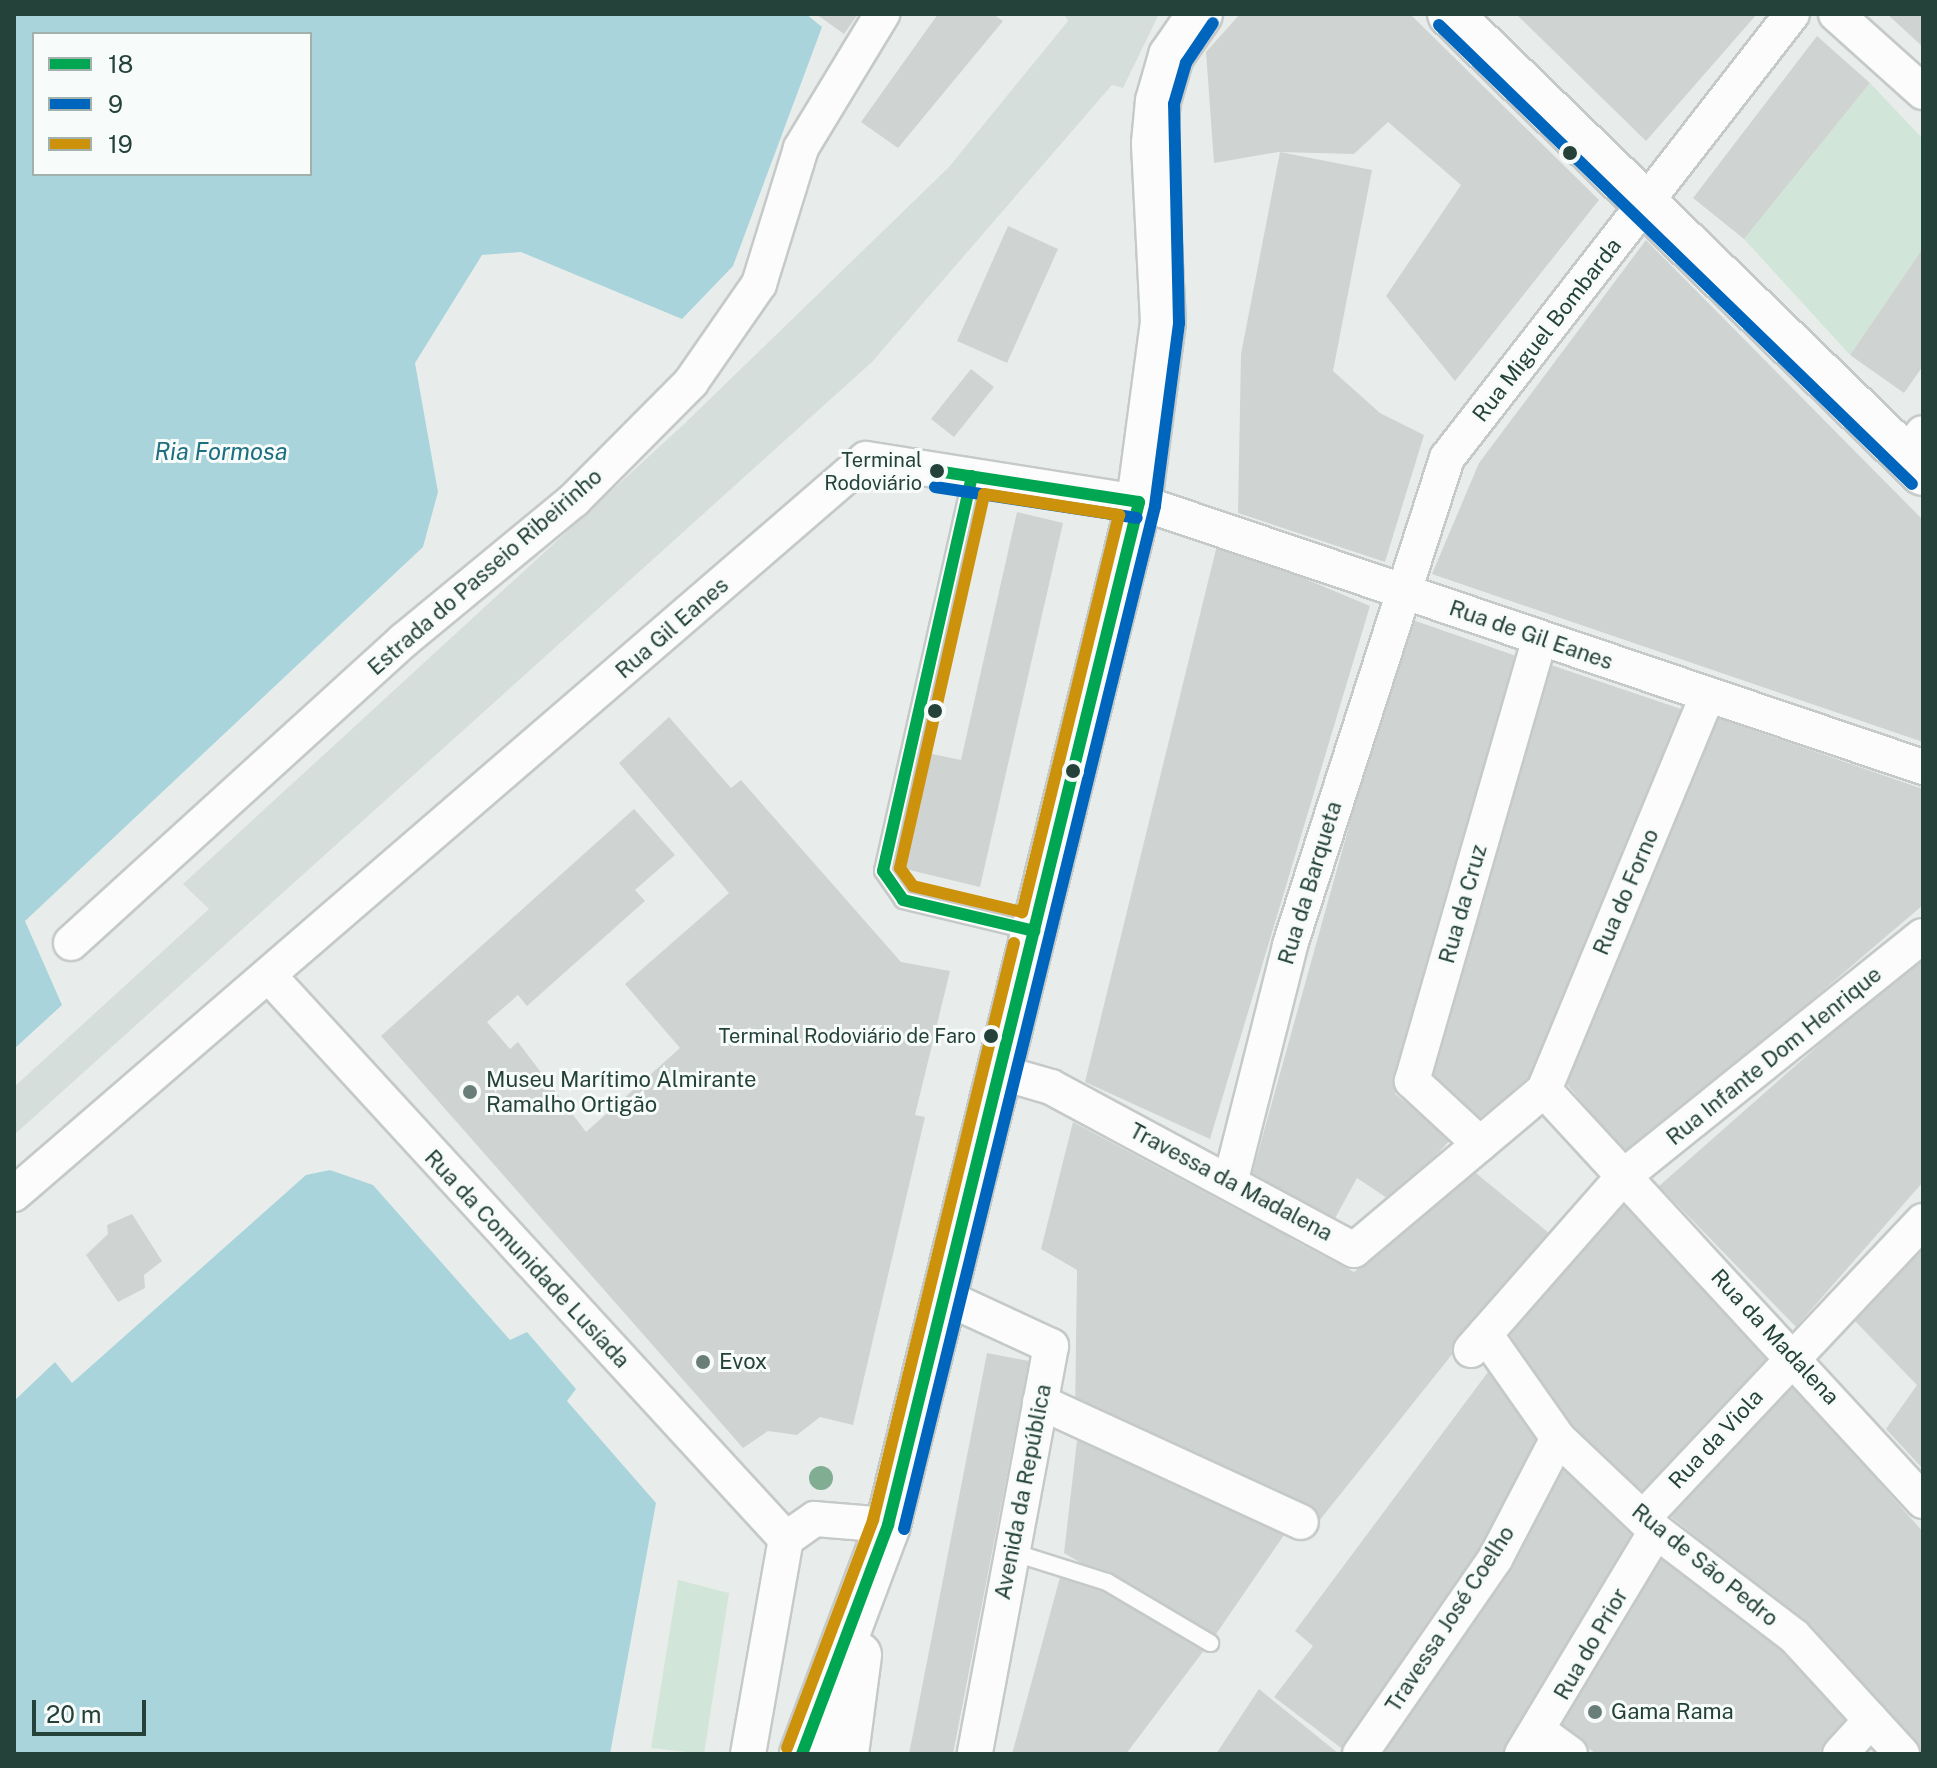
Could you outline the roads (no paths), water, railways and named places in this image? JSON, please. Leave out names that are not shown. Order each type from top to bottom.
[{"type":"street","name":"Estrada do Passeio Ribeirinho","points":[[71,943],[404,640],[574,500],[691,382],[759,284],[801,148],[882,14]]},
{"type":"street","points":[[802,1754],[867,1593],[888,1525],[1139,502],[1163,322],[1154,143],[1158,101],[1171,56],[1200,14]]},
{"type":"street","points":[[1450,14],[1646,204],[1917,454]]},
{"type":"street","name":"Rua Miguel Bombarda","points":[[1400,590],[1447,458],[1792,14]]},
{"type":"street","points":[[1836,14],[1923,92]]},
{"type":"street","name":"Rua Gil Eanes","points":[[14,1194],[270,977],[866,459],[1139,502]]},
{"type":"street","name":"Rua de Gil Eanes","points":[[1139,502],[1923,767]]},
{"type":"street","name":"Rua da Barqueta","points":[[1231,1179],[1290,945],[1400,590]]},
{"type":"street","name":"Rua da Cruz","points":[[1480,1144],[1412,1081],[1540,638]]},
{"type":"street","name":"Rua do Forno","points":[[1544,1090],[1708,695]]},
{"type":"street","name":"Rua Infante Dom Henrique","points":[[1478,1342],[1555,1250],[1624,1176],[1923,936]]},
{"type":"street","name":"Rua da Comunidade Lusíada","points":[[270,977],[786,1539]]},
{"type":"street","name":"Travessa da Madalena","points":[[999,1072],[1051,1087],[1231,1179],[1354,1250],[1480,1144]]},
{"type":"street","points":[[1480,1144],[1544,1090]]},
{"type":"street","name":"Rua da Madalena","points":[[1544,1090],[1793,1356],[1923,1501]]},
{"type":"street","name":"Rua da Viola","points":[[1650,1524],[1793,1356],[1923,1221]]},
{"type":"street","name":"Avenida da República","points":[[945,1297],[1051,1346],[975,1754]]},
{"type":"street","name":"Rua de São Pedro","points":[[1478,1342],[1558,1438],[1650,1524],[1794,1636],[1902,1754]]},
{"type":"street","points":[[1040,1402],[1301,1522]]},
{"type":"street","name":"Travessa José Coelho","points":[[1360,1754],[1495,1559],[1558,1438]]},
{"type":"street","points":[[748,1754],[786,1539],[815,1519],[888,1525]]},
{"type":"street","name":"Rua do Prior","points":[[1531,1743],[1650,1524]]},
{"type":"street","points":[[846,1754],[867,1593]]},
{"type":"street","points":[[1840,1754],[1871,1720]]},
{"type":"street","points":[[1531,1743],[1570,1754]]},
{"type":"lane","points":[[972,476],[883,871],[903,900],[1034,931]]},
{"type":"lane","points":[[1012,1552],[1107,1582],[1210,1643]]},
{"type":"water","name":"Ria Formosa","points":[[14,14],[806,14],[822,27],[733,266],[682,319],[521,252],[482,255],[415,363],[438,492],[423,547],[25,921],[62,1005],[14,1049]]},
{"type":"water","points":[[330,1170],[373,1185],[510,1340],[527,1332],[576,1389],[567,1401],[656,1503],[610,1754],[14,1754],[14,1401],[55,1362],[72,1383],[306,1175]]},
{"type":"place","name":"Terminal Rodoviário","points":[[937,471]]},
{"type":"place","name":"Terminal Rodoviário de Faro","points":[[991,1036]]},
{"type":"place","name":"Museu Marítimo Almirante Ramalho Ortigão","points":[[470,1092]]},
{"type":"place","name":"Evox","points":[[703,1362]]},
{"type":"place","name":"Gama Rama","points":[[1595,1712]]}]
